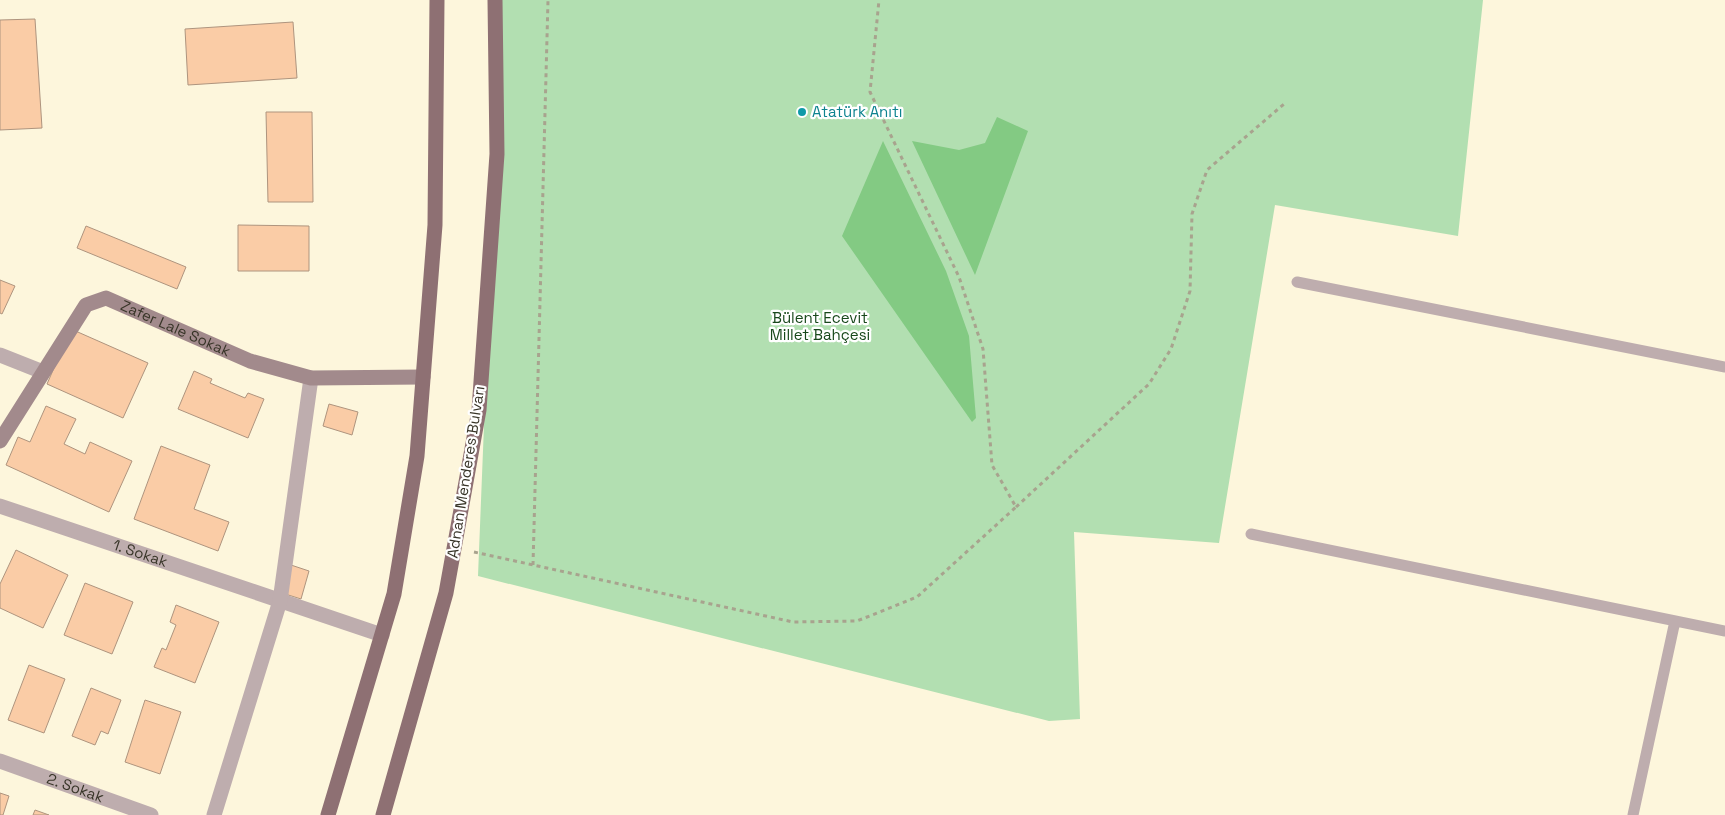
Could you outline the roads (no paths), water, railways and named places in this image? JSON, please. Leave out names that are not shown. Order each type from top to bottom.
[{"type":"main road","points":[[328,815],[394,594],[417,456],[435,225],[436,0]]},
{"type":"main road","name":"Adnan Menderes Bulvarı","points":[[383,815],[446,593],[480,400],[497,154],[495,0]]},
{"type":"street","name":"Zafer Lale Sokak","points":[[0,441],[86,305],[106,298],[250,361],[311,378],[423,376]]},
{"type":"street","points":[[0,355],[43,372]]},
{"type":"street","points":[[214,815],[280,600],[311,378]]},
{"type":"street","name":"1. Sokak","points":[[0,506],[382,634]]},
{"type":"street","name":"2. Sokak","points":[[0,761],[151,815]]},
{"type":"lane","points":[[1298,282],[1725,368]]},
{"type":"lane","points":[[1251,534],[1725,631]]},
{"type":"lane","points":[[1633,815],[1674,621]]},
{"type":"place","name":"Atatürk Anıtı","points":[[802,112]]},
{"type":"park label","name":"Bülent Ecevit Millet Bahçesi","points":[[820,326]]}]
